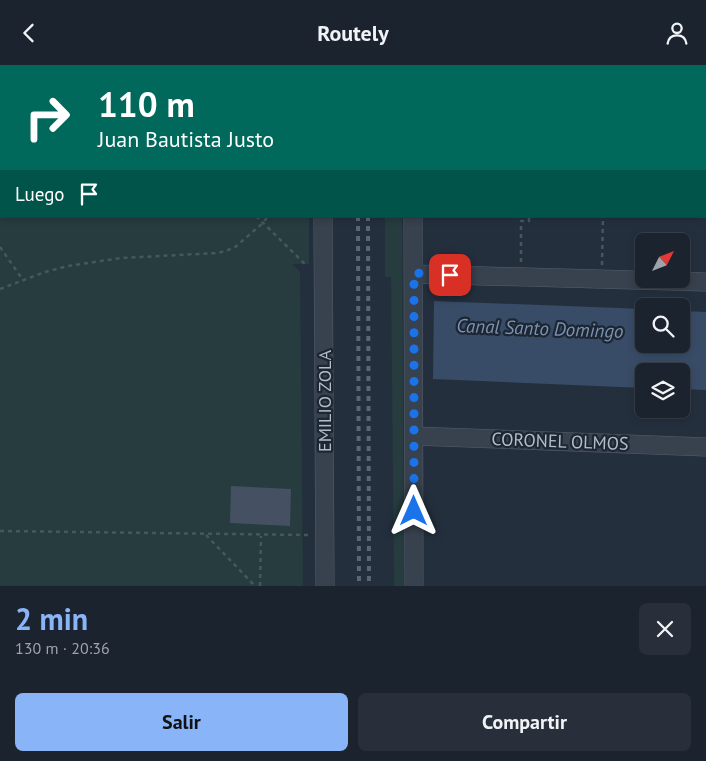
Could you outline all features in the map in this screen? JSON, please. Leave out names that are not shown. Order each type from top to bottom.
[{"type":"street","name":"EMILIO ZOLA","points":[[324,217],[325,586]]},
{"type":"street","points":[[413,217],[414,586]]},
{"type":"street","points":[[414,273],[706,282]]},
{"type":"street","name":"CORONEL OLMOS","points":[[414,436],[706,447]]},
{"type":"path","points":[[257,217],[307,266],[324,274]]},
{"type":"path","points":[[0,289],[45,271],[60,268],[121,258],[218,253],[234,248],[267,217]]},
{"type":"path","points":[[521,277],[521,221],[529,221],[529,217]]},
{"type":"path","points":[[601,279],[603,217]]},
{"type":"path","points":[[0,247],[23,280]]},
{"type":"path","points":[[0,531],[325,535]]},
{"type":"path","points":[[205,535],[254,586]]},
{"type":"path","points":[[260,535],[260,586]]},
{"type":"green space","points":[[0,217],[309,217],[309,264],[292,264],[300,272],[303,586],[0,586]]},
{"type":"green space","points":[[385,217],[402,217],[404,586],[394,586],[391,277],[385,277]]},
{"type":"water","name":"Canal Santo Domingo","points":[[434,301],[635,309],[635,353],[690,353],[690,311],[706,312],[706,390],[690,389],[690,363],[635,363],[635,388],[433,379]]},
{"type":"building","points":[[231,486],[291,489],[290,526],[230,523]]},
{"type":"railway","points":[[358,217],[359,586]]},
{"type":"railway","points":[[368,217],[369,586]]},
{"type":"route","points":[[414,511],[414,273],[450,275]]}]
